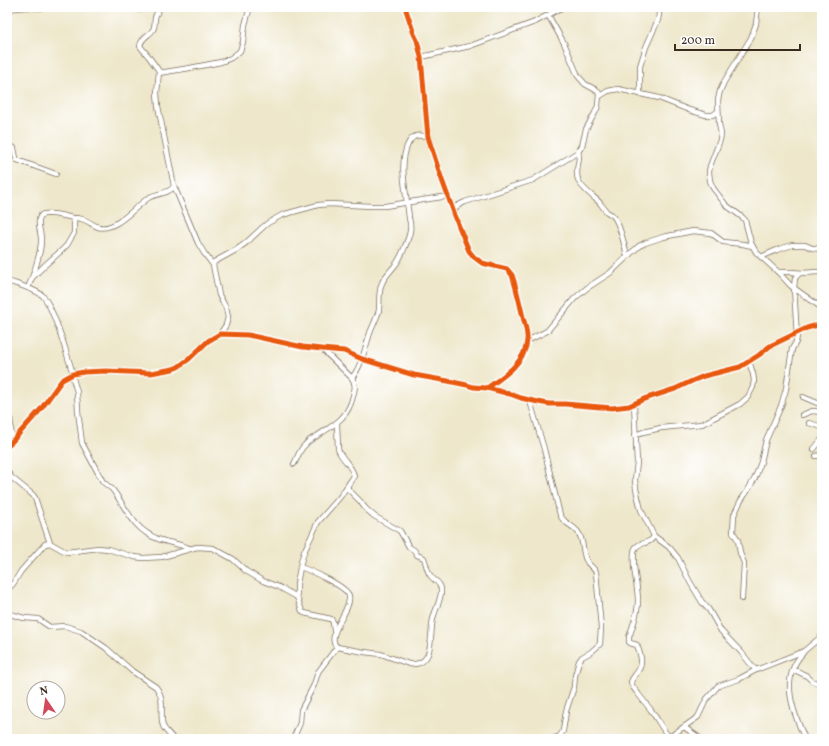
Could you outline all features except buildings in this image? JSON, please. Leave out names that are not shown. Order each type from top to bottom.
[{"type":"street","points":[[7,9],[46,7]]},
{"type":"street","points":[[132,7],[136,10],[143,10],[149,7]]},
{"type":"street","points":[[7,448],[41,409],[62,380],[72,374],[106,371],[151,373],[173,369],[188,360],[208,341],[220,334],[226,325],[228,317],[226,308],[219,295],[213,265],[198,243],[174,186],[158,106],[157,93],[159,73],[153,62],[140,46],[142,40],[154,28],[155,17],[158,11],[156,7]]},
{"type":"street","points":[[159,73],[221,62],[232,58],[240,51],[250,7]]},
{"type":"street","points":[[404,7],[417,40],[421,57],[428,137],[448,196],[468,247],[474,257],[482,263],[506,270],[512,274],[526,328],[527,341],[524,353],[508,372],[487,388]]},
{"type":"street","points":[[421,57],[470,46],[535,22],[563,7]]},
{"type":"street","points":[[640,94],[640,66],[648,41],[658,20],[657,7]]},
{"type":"street","points":[[758,7],[756,24],[751,38],[720,91],[718,111],[721,134],[710,166],[710,181],[713,188],[726,205],[742,216],[745,220],[752,246],[756,252],[794,288],[822,308]]},
{"type":"street","points":[[454,211],[457,206],[465,202],[533,180],[578,152],[582,146],[586,129],[598,106],[600,96],[598,91],[585,84],[578,76],[564,43],[548,15]]},
{"type":"street","points":[[600,96],[606,91],[618,89],[659,98],[688,110],[703,114],[713,115],[718,111]]},
{"type":"street","points":[[352,378],[362,360],[377,316],[380,303],[381,284],[401,256],[410,231],[403,165],[405,151],[413,137],[420,135],[428,137]]},
{"type":"street","points":[[7,143],[14,148],[17,160],[56,174]]},
{"type":"street","points":[[578,152],[579,160],[576,171],[579,181],[587,193],[597,200],[614,217],[621,234],[627,256]]},
{"type":"street","points":[[28,288],[42,239],[39,225],[40,217],[46,214],[80,219],[105,228],[125,217],[149,198],[170,191],[174,186]]},
{"type":"street","points":[[213,265],[214,262],[236,250],[268,223],[282,215],[322,205],[385,206],[448,196]]},
{"type":"street","points":[[31,280],[61,251],[74,234],[74,218]]},
{"type":"street","points":[[527,341],[547,331],[575,298],[610,273],[639,246],[650,241],[690,231],[701,231],[711,233],[726,243],[752,246]]},
{"type":"street","points":[[761,257],[792,245],[804,245],[822,249]]},
{"type":"street","points":[[778,272],[800,273],[822,271]]},
{"type":"street","points":[[742,599],[744,563],[740,553],[738,540],[733,532],[734,515],[755,478],[762,460],[766,440],[781,406],[786,389],[792,349],[796,342],[797,333],[794,288],[795,278],[800,273]]},
{"type":"street","points":[[7,281],[28,288],[41,295],[46,299],[50,307],[59,328],[72,374],[76,392],[81,440],[103,482],[115,493],[133,521],[147,534],[158,539],[191,548]]},
{"type":"street","points":[[220,334],[248,335],[304,347],[346,351],[362,360],[414,375],[473,387],[487,388],[530,401],[549,404],[612,408],[634,404],[644,398],[675,389],[698,378],[740,367],[770,346],[811,326],[822,325]]},
{"type":"street","points":[[294,464],[300,450],[304,445],[337,423],[351,405],[355,383],[352,378],[322,349]]},
{"type":"street","points":[[635,435],[661,428],[702,424],[740,404],[748,397],[753,387],[754,374],[749,361]]},
{"type":"street","points":[[803,397],[822,405]]},
{"type":"street","points":[[530,401],[544,449],[560,515],[563,520],[578,532],[581,537],[585,558],[588,564],[596,572],[602,628],[599,646],[579,660],[574,687],[566,711],[561,735],[552,739]]},
{"type":"street","points":[[634,404],[637,462],[635,480],[641,510],[654,536],[669,547],[678,558],[690,582],[719,628],[756,670]]},
{"type":"street","points":[[7,411],[10,416],[12,441]]},
{"type":"street","points":[[802,415],[812,411],[822,412]]},
{"type":"street","points":[[816,426],[822,422]]},
{"type":"street","points":[[337,423],[338,449],[354,474],[353,478],[336,503],[318,522],[304,552],[297,584],[297,597],[304,613],[330,619],[333,622],[333,641],[337,647],[381,654],[409,664],[418,663],[428,656],[431,643],[432,620],[441,592],[441,587],[430,575],[424,558],[417,555],[414,550],[409,547],[400,531],[374,516],[347,487]]},
{"type":"street","points":[[809,423],[822,428]]},
{"type":"street","points":[[814,449],[822,439]]},
{"type":"street","points":[[816,456],[822,455]]},
{"type":"street","points":[[7,471],[11,477],[33,495],[50,543],[64,551],[67,552],[103,548],[134,557],[143,558],[162,557],[197,547],[213,548],[233,558],[246,571],[263,581],[282,588],[297,597]]},
{"type":"street","points":[[654,536],[650,542],[638,545],[634,552],[634,577],[638,603],[636,616],[628,640],[630,643],[637,645],[641,663],[632,679],[631,685],[651,710],[668,738],[698,717],[706,700],[718,686],[804,651]]},
{"type":"street","points":[[7,590],[13,584],[21,571],[45,544],[50,543]]},
{"type":"street","points":[[300,567],[322,576],[349,594],[350,597],[345,612],[334,632]]},
{"type":"street","points":[[7,613],[24,618],[38,619],[50,627],[69,627],[81,631],[106,648],[132,671],[152,684],[159,691],[162,700],[162,718],[164,727],[173,739]]},
{"type":"street","points":[[805,739],[792,706],[790,695],[792,671],[795,662],[804,651],[822,636]]},
{"type":"street","points":[[293,739],[300,723],[301,710],[314,685],[318,672],[337,647]]},
{"type":"street","points":[[792,671],[797,671],[809,677],[812,681],[822,685]]},
{"type":"street","points":[[684,727],[701,739]]},
{"type":"cycle path","points":[[405,7],[417,40],[421,57],[428,137],[458,224],[469,251],[474,257],[482,263],[507,269],[512,275],[526,330],[526,348],[523,355],[513,368],[487,388]]},
{"type":"cycle path","points":[[7,447],[41,409],[62,380],[73,374],[106,371],[151,373],[173,369],[189,359],[208,341],[220,334],[248,335],[303,347],[344,351],[362,359],[414,375],[473,387],[487,388],[538,402],[612,408],[629,406],[644,399],[675,389],[704,376],[740,367],[770,346],[807,328],[822,325]]}]
